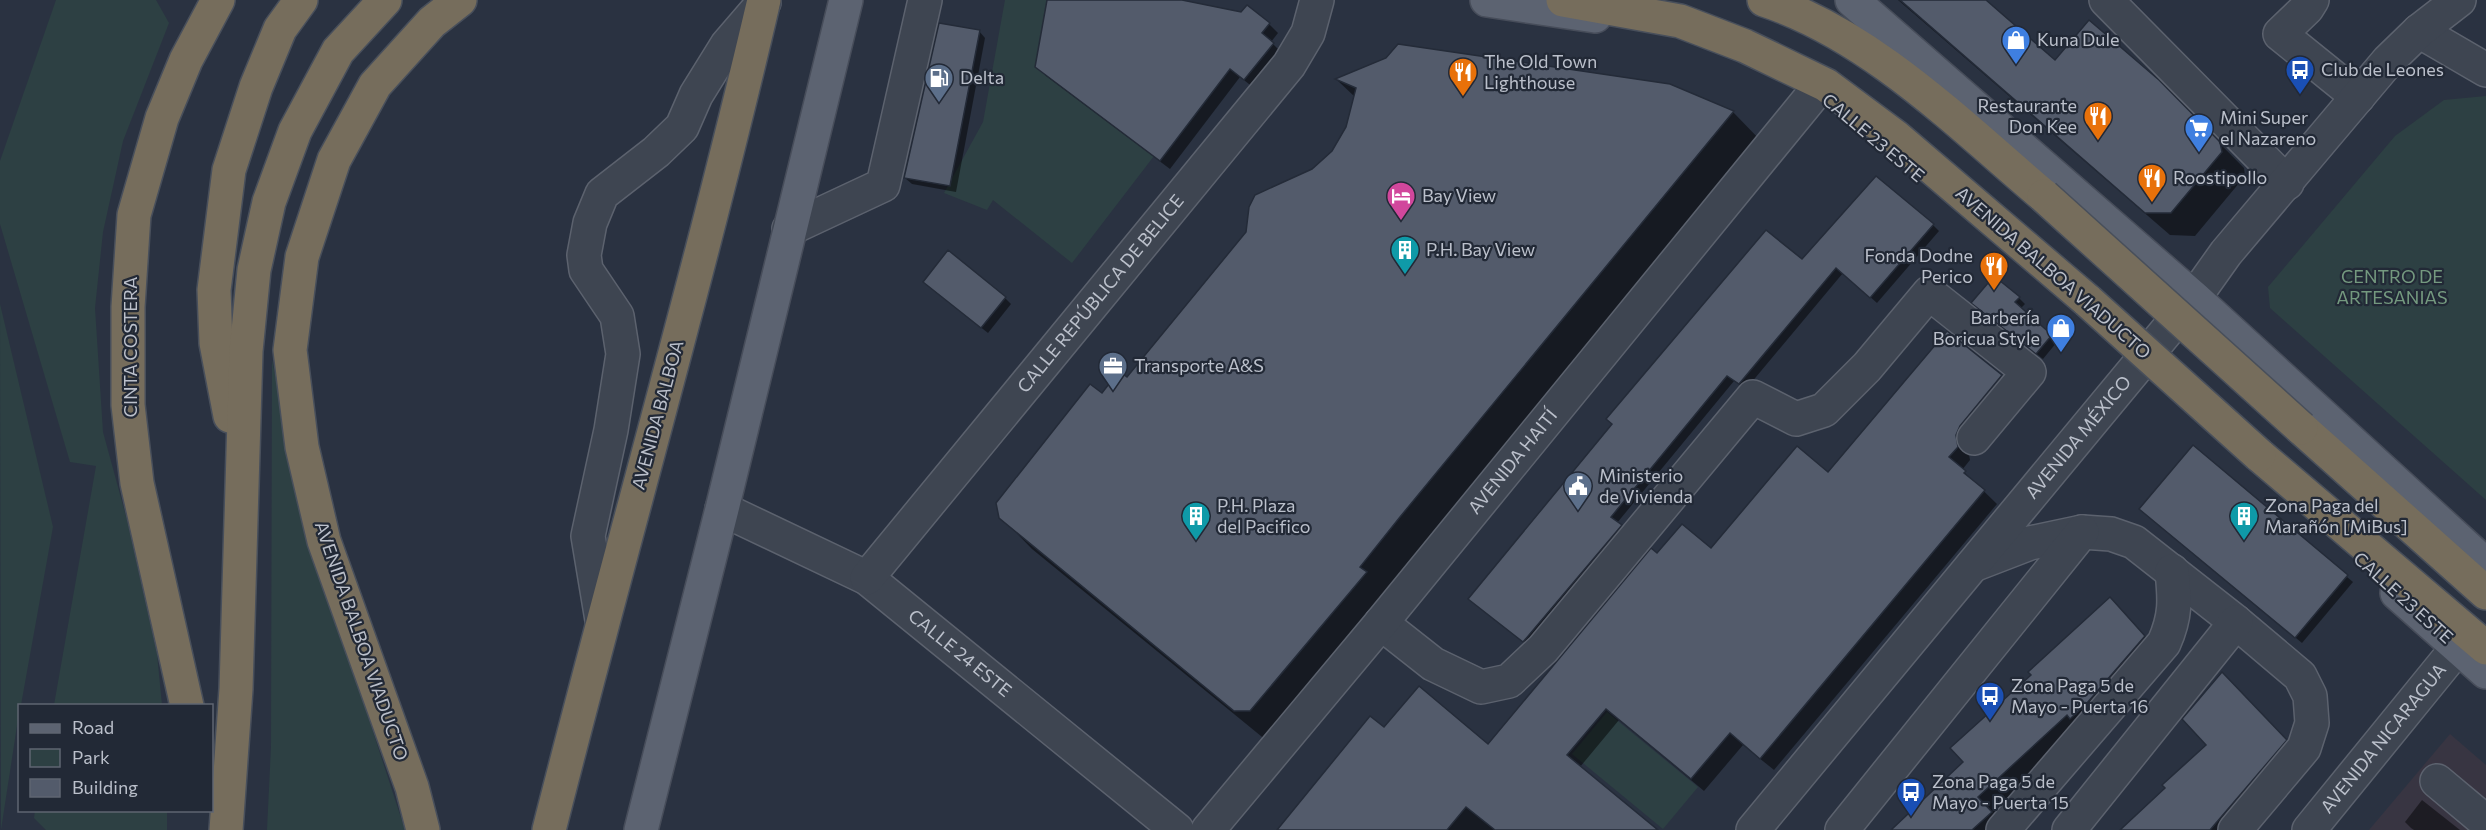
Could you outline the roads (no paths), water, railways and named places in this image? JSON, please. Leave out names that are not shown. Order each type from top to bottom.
[{"type":"highway","name":"CINTA COSTERA","points":[[187,704],[137,483],[128,405],[128,307],[134,215],[162,118],[186,60],[218,0]]},
{"type":"highway","points":[[241,471],[216,343],[214,290],[229,170],[256,87],[280,29],[301,0]]},
{"type":"highway","points":[[226,830],[236,689],[241,471],[247,340],[255,270],[269,202],[295,131],[338,51],[385,0]]},
{"type":"highway","name":"AVENIDA BALBOA VIADUCTO","points":[[423,830],[401,756],[324,541],[302,447],[290,350],[302,257],[334,160],[375,85],[432,22],[460,0]]},
{"type":"highway","name":"AVENIDA BALBOA VIADUCTO","points":[[1563,0],[1680,21],[1745,46],[1826,86],[1896,137],[2071,286],[2472,648]]},
{"type":"highway","points":[[1764,0],[1786,7],[1849,40],[1917,88],[2044,196],[2486,593]]},
{"type":"highway","name":"AVENIDA BALBOA","points":[[549,830],[602,620],[734,130],[764,1]]},
{"type":"highway","points":[[209,812],[213,830]]},
{"type":"main road","points":[[640,830],[722,509],[846,0]]},
{"type":"main road","name":"CALLE 23 ESTE","points":[[1487,0],[1663,29],[1735,51],[1816,90],[2472,648],[2486,672]]},
{"type":"main road","points":[[1852,0],[2194,298],[2486,565]]},
{"type":"street","points":[[789,229],[884,185],[924,0]]},
{"type":"street","name":"CALLE REPÚBLICA DE BELICE","points":[[867,578],[1288,65],[1308,33],[1317,0]]},
{"type":"street","points":[[2106,0],[2287,183]]},
{"type":"street","points":[[2312,0],[2307,8],[2280,34],[2358,97]]},
{"type":"street","name":"AVENIDA MÉXICO","points":[[1753,830],[2194,298],[2226,253],[2388,61],[2419,31],[2459,0]]},
{"type":"street","points":[[602,620],[588,537],[611,430],[623,354],[617,316],[586,270],[584,255],[590,223],[602,194],[656,152],[682,127],[696,94],[727,45],[764,1]]},
{"type":"street","points":[[2419,31],[2486,70]]},
{"type":"street","name":"AVENIDA HAITÍ","points":[[1208,830],[1816,90]]},
{"type":"street","points":[[1381,622],[1433,664],[1481,687],[1509,681],[1543,649],[1753,397],[1796,419],[1824,410],[1868,367],[1929,293],[2029,372],[1974,438]]},
{"type":"street","name":"CALLE 24 ESTE","points":[[722,509],[867,578],[1177,830]]},
{"type":"street","points":[[1971,566],[2030,543],[2082,532],[2111,534],[2134,542],[2236,622],[2300,676],[2310,696],[2312,723],[2304,748],[2235,830]]},
{"type":"street","points":[[1842,830],[2082,532]]},
{"type":"street","points":[[2003,830],[2164,643],[2173,623],[2175,603],[2172,571]]},
{"type":"street","points":[[2069,830],[2236,622]]},
{"type":"street","name":"AVENIDA NICARAGUA","points":[[2309,830],[2472,648]]},
{"type":"street","points":[[2437,781],[2486,822]]},
{"type":"place","name":"Kuna Dule","points":[[2016,66]]},
{"type":"place","name":"Club de Leones","points":[[2300,96]]},
{"type":"place","name":"The Old Town Lighthouse","points":[[1463,98]]},
{"type":"place","name":"Delta","points":[[939,104]]},
{"type":"place","name":"Restaurante Don Kee","points":[[2098,142]]},
{"type":"place","name":"Mini Super el Nazareno","points":[[2199,154]]},
{"type":"place","name":"Roostipollo","points":[[2152,204]]},
{"type":"place","name":"Bay View","points":[[1401,222]]},
{"type":"place","name":"P.H. Bay View","points":[[1405,276]]},
{"type":"place","name":"Fonda Dodne Perico","points":[[1994,292]]},
{"type":"place","name":"Barbería Boricua Style","points":[[2061,354]]},
{"type":"place","name":"Transporte A&S","points":[[1113,392]]},
{"type":"place","name":"Ministerio de Vivienda","points":[[1578,512]]},
{"type":"place","name":"P.H. Plaza del Pacifico","points":[[1196,542]]},
{"type":"place","name":"Zona Paga del Marañón [MiBus]","points":[[2244,542]]},
{"type":"place","name":"Zona Paga 5 de Mayo - Puerta 16","points":[[1990,722]]},
{"type":"place","name":"Zona Paga 5 de Mayo - Puerta 15","points":[[1911,818]]},
{"type":"park label","name":"CENTRO DE ARTESANIAS","points":[[2392,287]]}]
